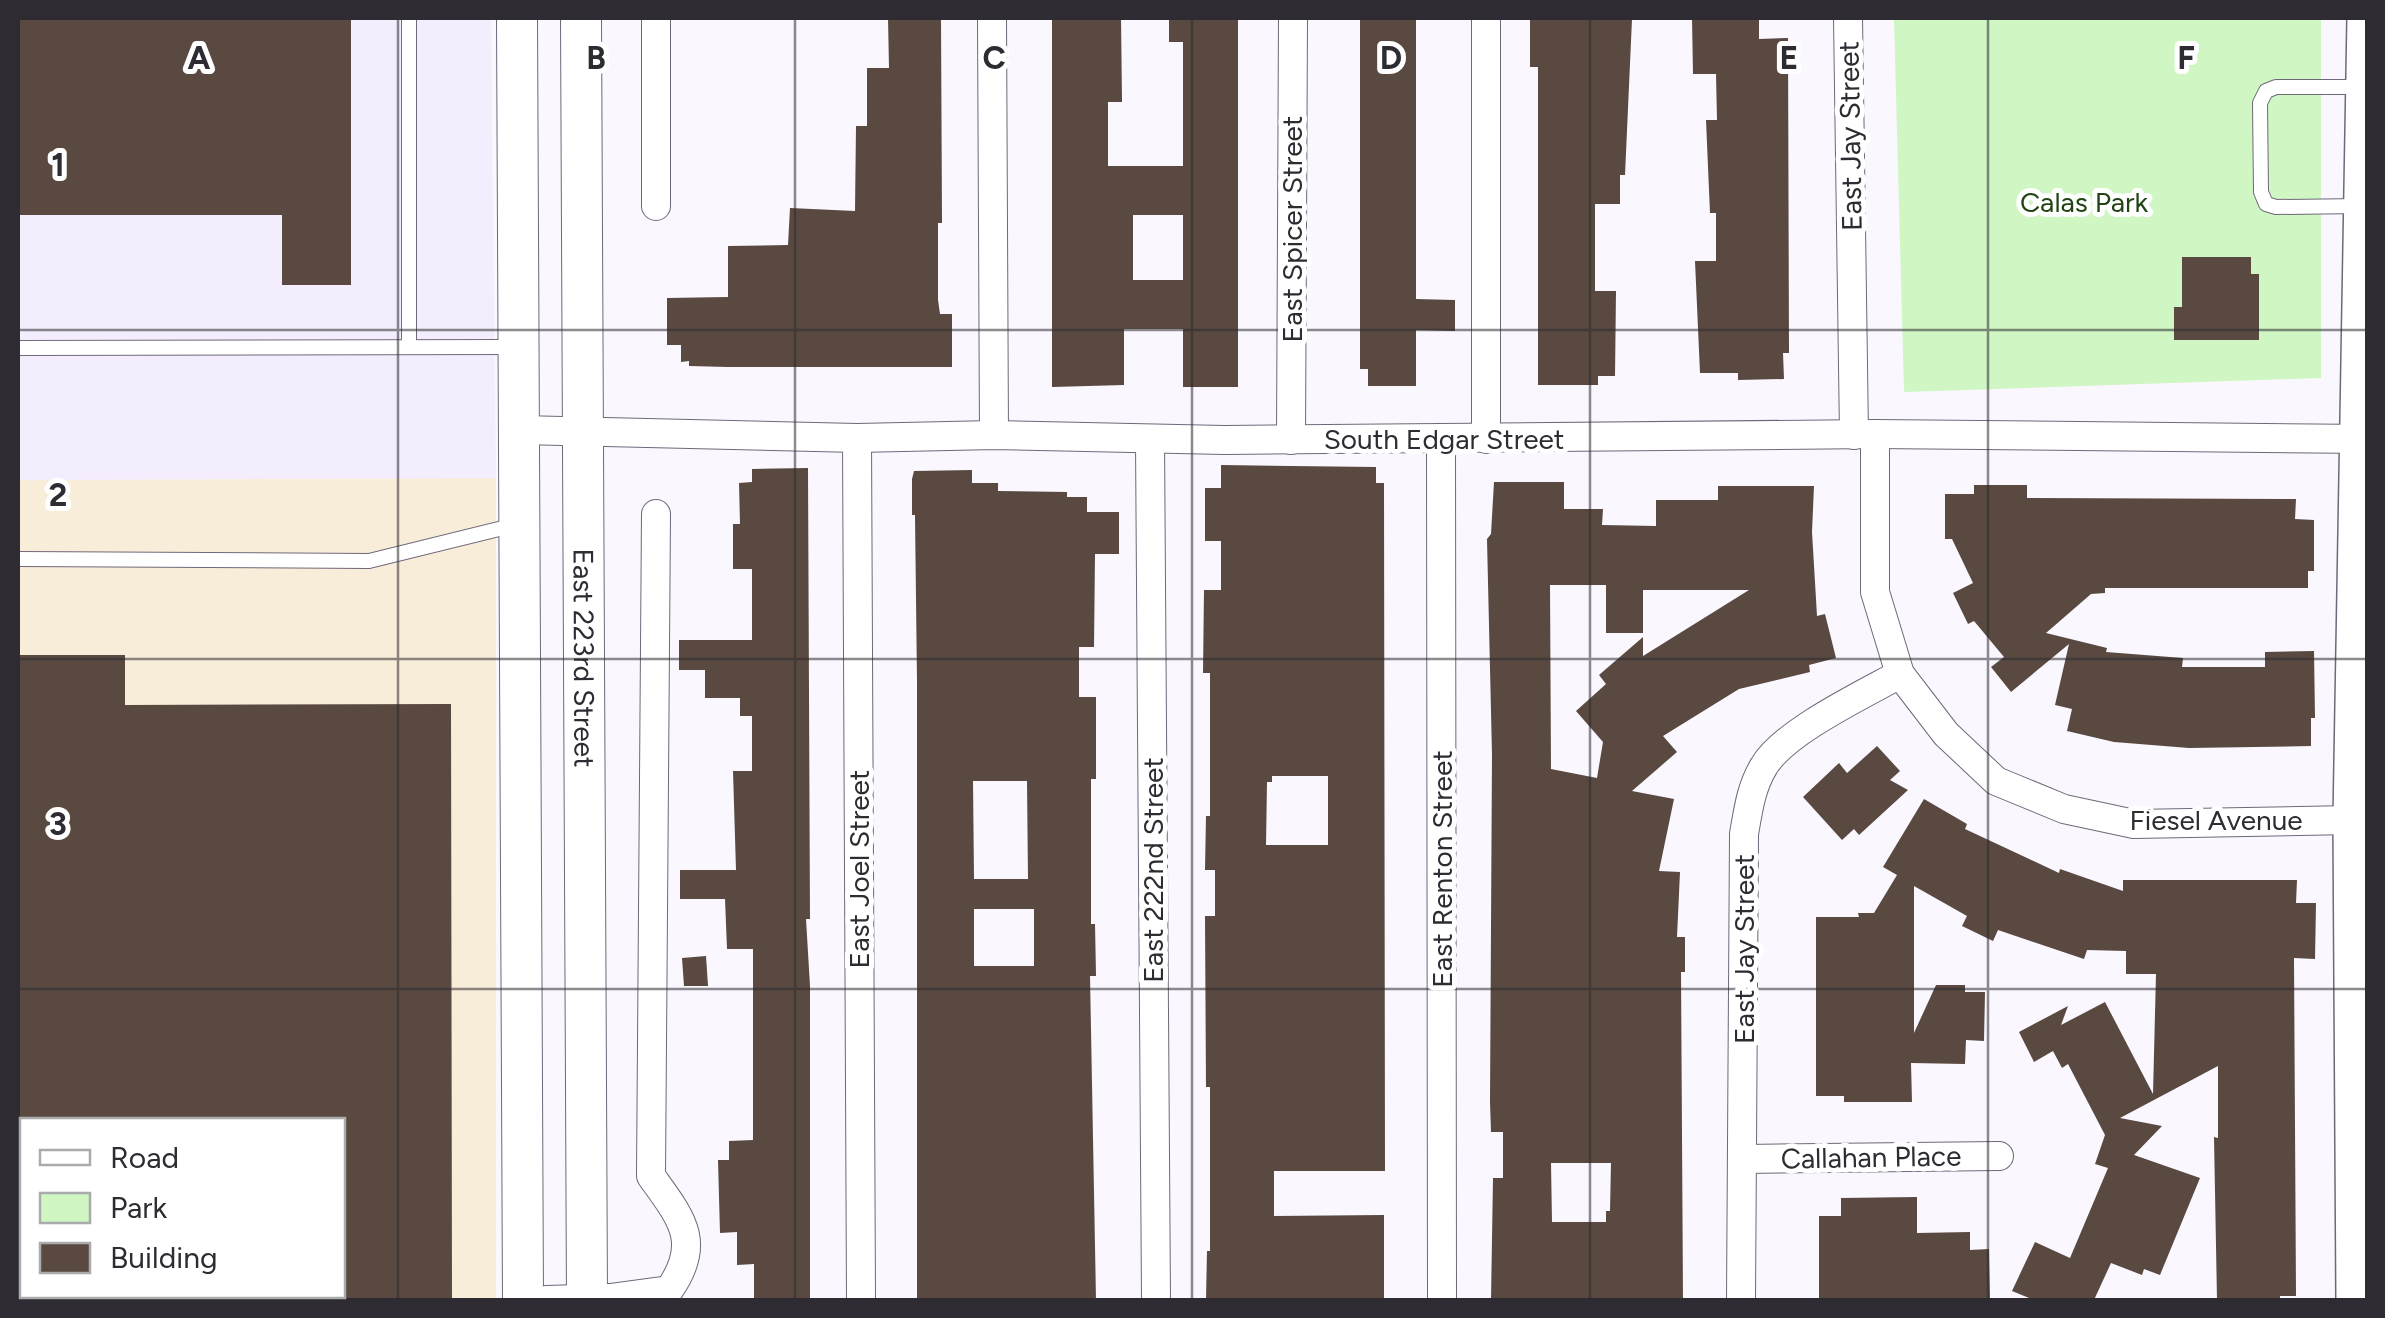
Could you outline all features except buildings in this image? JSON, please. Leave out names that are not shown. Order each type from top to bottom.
[{"type":"main road","points":[[517,18],[522,1300]]},
{"type":"main road","name":"East 223rd Street","points":[[582,18],[588,1300]]},
{"type":"street","points":[[656,18],[656,206]]},
{"type":"street","points":[[992,18],[994,436]]},
{"type":"street","name":"East Spicer Street","points":[[1291,440],[1293,18]]},
{"type":"street","points":[[1486,18],[1486,439]]},
{"type":"street","name":"East Jay Street","points":[[1848,18],[1864,434]]},
{"type":"street","points":[[2354,1300],[2351,820],[2364,439],[2365,18]]},
{"type":"street","name":"South Edgar Street","points":[[520,430],[1150,440],[1864,434],[2364,439]]},
{"type":"street","name":"Fiesel Avenue","points":[[1864,434],[1875,592],[1900,674],[1946,734],[1996,780],[2064,809],[2134,824],[2351,820]]},
{"type":"street","name":"East Joel Street","points":[[857,438],[860,1300]]},
{"type":"street","name":"East Renton Street","points":[[1441,438],[1442,1300]]},
{"type":"street","name":"East 222nd Street","points":[[1150,440],[1156,1300]]},
{"type":"street","points":[[547,1300],[588,1300],[668,1290],[684,1268],[686,1241],[678,1216],[651,1176],[656,514]]},
{"type":"street","name":"East Jay Street","points":[[1741,1300],[1744,834],[1751,795],[1765,763],[1790,742],[1818,720],[1900,674]]},
{"type":"street","name":"Callahan Place","points":[[1744,1159],[1999,1156]]},
{"type":"lane","points":[[408,18],[409,347]]},
{"type":"lane","points":[[2362,206],[2266,204],[2261,192],[2260,103],[2262,95],[2271,88],[2364,86]]},
{"type":"lane","points":[[18,348],[520,347]]},
{"type":"lane","points":[[18,559],[369,560],[520,524]]},
{"type":"shaded area","points":[[18,18],[491,18],[496,478],[18,480]]},
{"type":"shaded area","points":[[496,478],[496,1300],[18,1300],[18,480]]},
{"type":"green space","name":"Calas Park","points":[[1894,18],[2321,18],[2321,378],[1904,392]]}]
